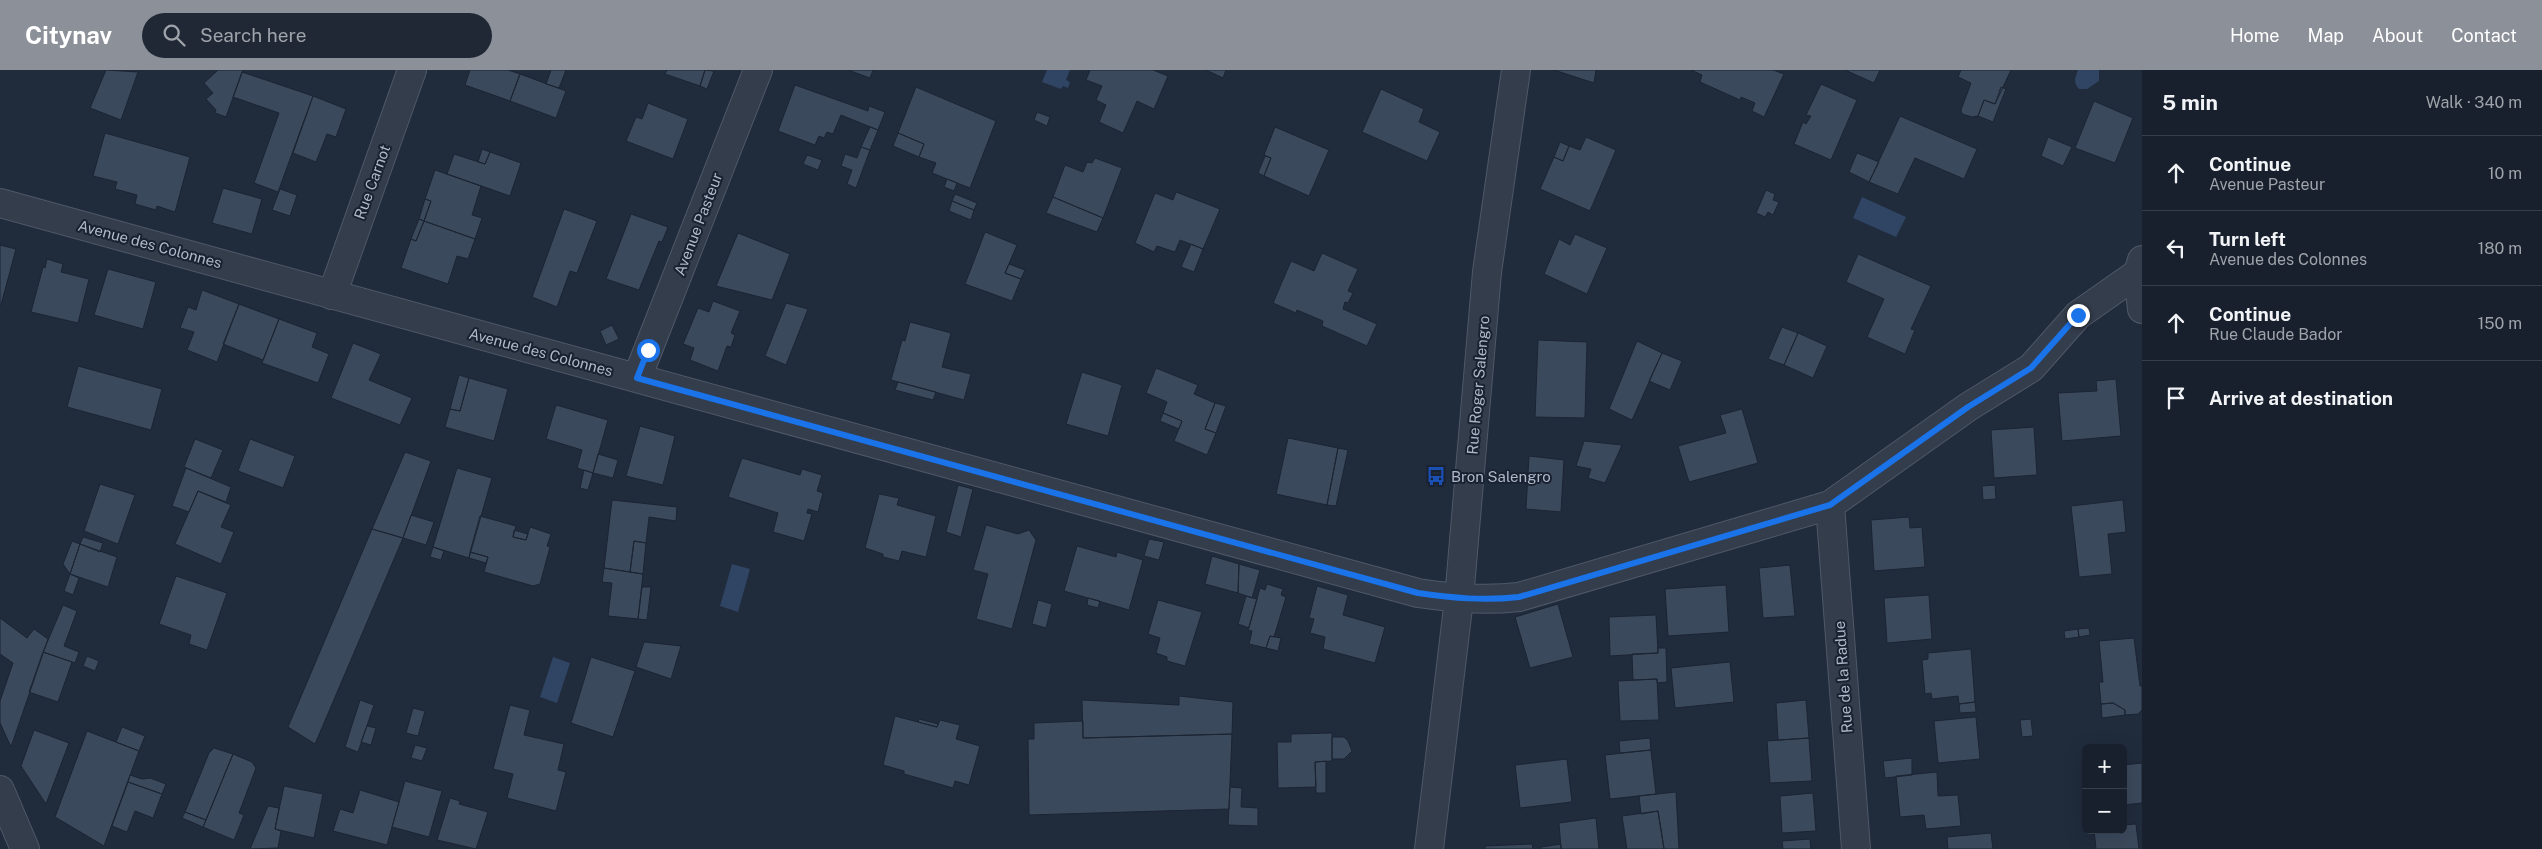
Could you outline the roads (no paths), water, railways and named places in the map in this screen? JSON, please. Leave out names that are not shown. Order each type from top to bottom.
[{"type":"street","name":"Rue Carnot","points":[[332,295],[412,70]]},
{"type":"street","name":"Avenue Pasteur","points":[[637,378],[758,70]]},
{"type":"street","name":"Rue Roger Salengro","points":[[1429,849],[1459,599],[1487,272],[1516,70]]},
{"type":"street","name":"Avenue des Colonnes","points":[[0,203],[1418,593],[1459,599],[1493,600],[1519,597],[1830,505],[1968,407],[2031,368],[2078,315],[2140,267]]},
{"type":"street","points":[[2140,267],[2142,309]]},
{"type":"street","name":"Rue de la Radue","points":[[1830,505],[1856,849]]},
{"type":"street","points":[[0,790],[25,849]]},
{"type":"water","points":[[1047,70],[1070,70],[1066,80],[1070,82],[1068,88],[1063,86],[1061,89],[1042,82]]},
{"type":"water","points":[[2078,70],[2099,70],[2099,81],[2087,89],[2079,89],[2075,80]]},
{"type":"water","points":[[1862,197],[1906,217],[1896,237],[1853,218]]},
{"type":"water","points":[[732,564],[750,569],[738,612],[720,606]]},
{"type":"water","points":[[553,657],[570,663],[557,703],[540,697]]},
{"type":"place","name":"Bron Salengro","points":[[1436,476]]}]
